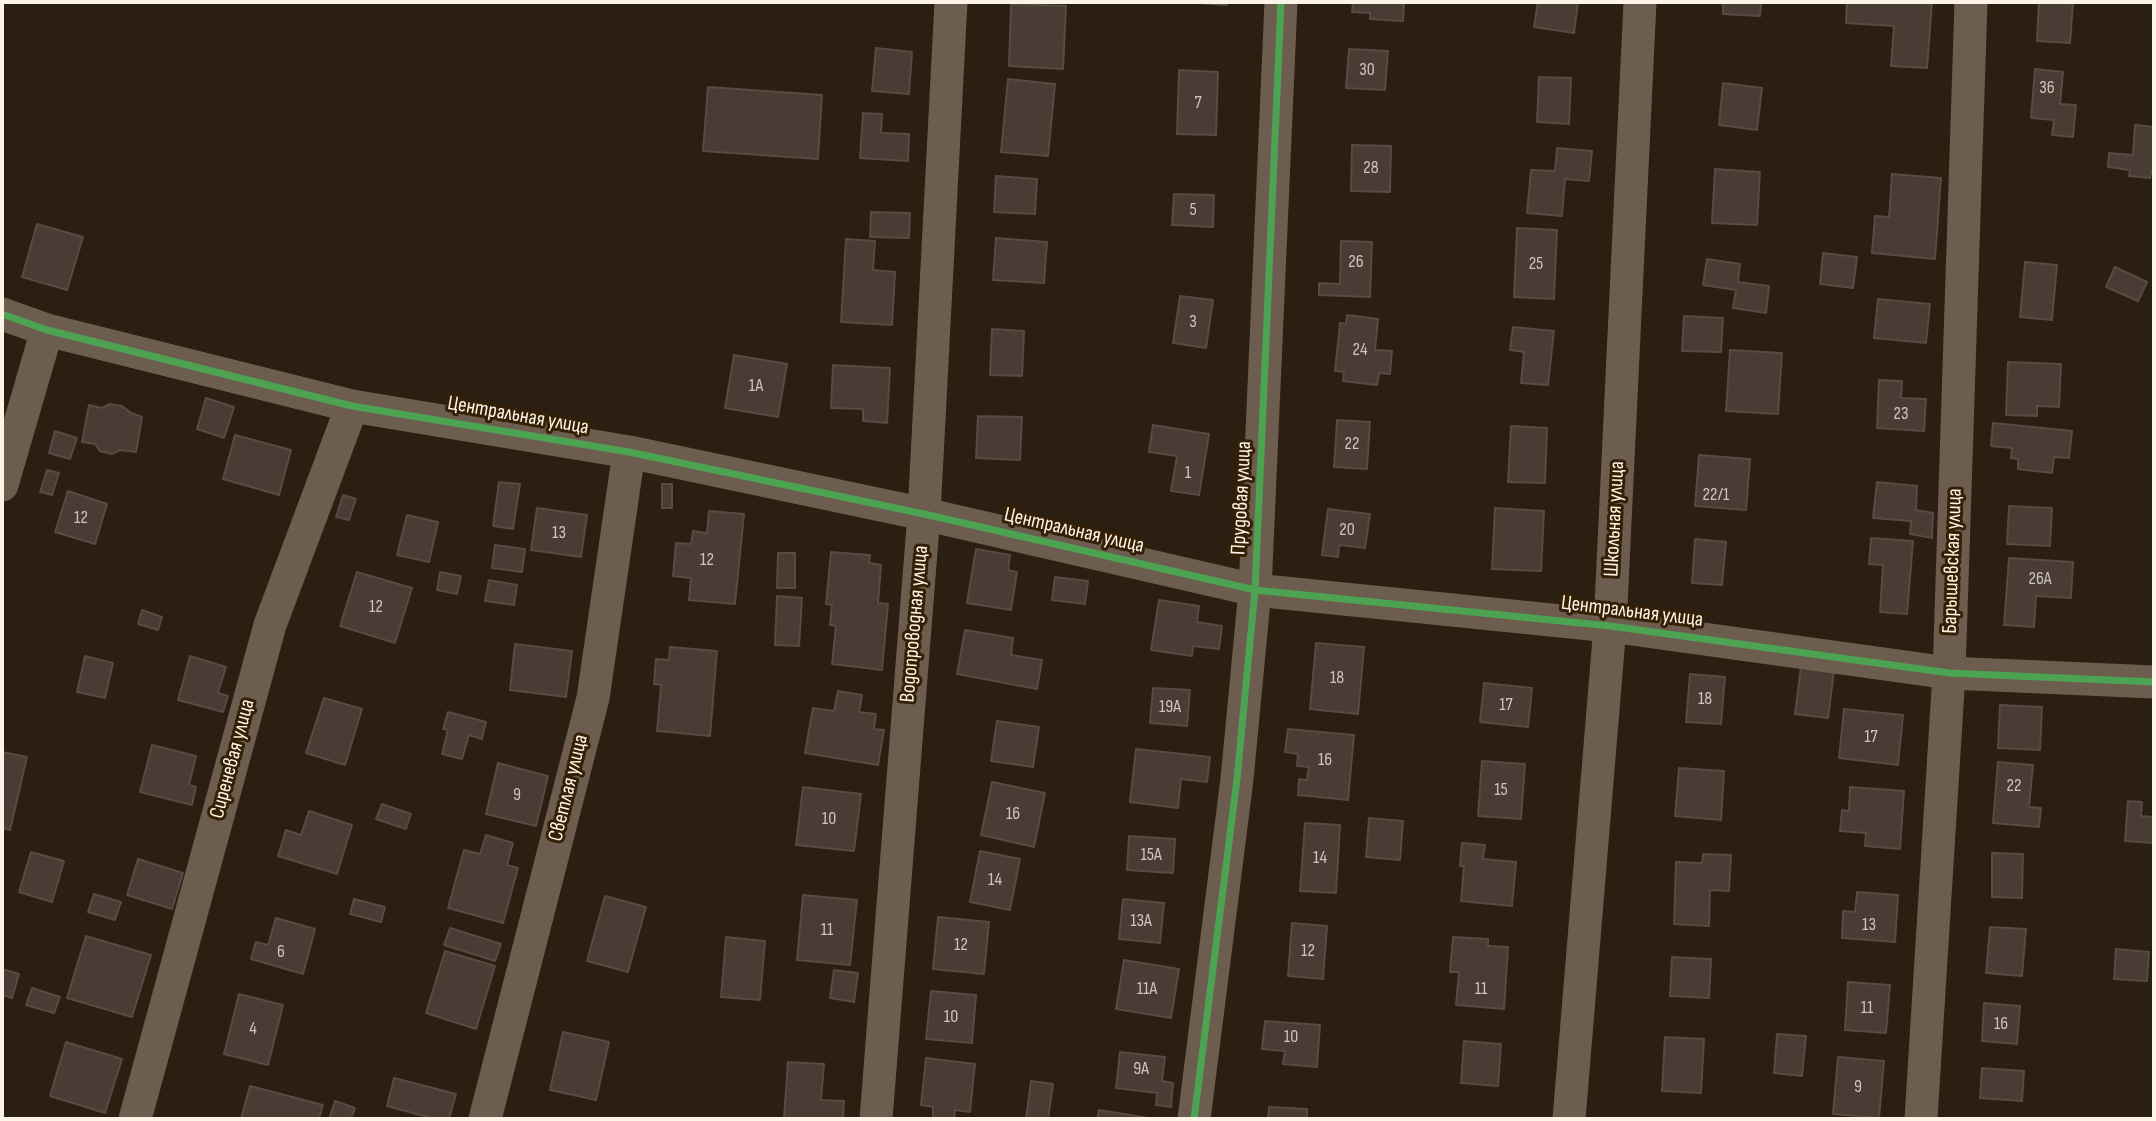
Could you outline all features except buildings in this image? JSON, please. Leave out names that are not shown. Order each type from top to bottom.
[{"type":"street","name":"Водопроводная улица","points":[[876,1119],[924,514],[951,2]]},
{"type":"street","name":"Прудовая улица","points":[[1194,1119],[1237,779],[1255,590],[1281,2]]},
{"type":"street","name":"Школьная улица","points":[[1569,1119],[1610,626],[1640,2]]},
{"type":"street","name":"Барышевская улица","points":[[1921,1119],[1949,673],[1971,2]]},
{"type":"street","name":"Центральная улица","points":[[2,314],[47,330],[352,406],[629,452],[924,514],[1255,590],[1610,626],[1949,673],[2154,682]]},
{"type":"street","points":[[2,485],[47,330]]},
{"type":"street","name":"Сиреневая улица","points":[[135,1119],[270,625],[352,406]]},
{"type":"street","name":"Светлая улица","points":[[485,1119],[593,698],[629,452]]},
{"type":"cycle path","points":[[1194,1119],[1237,779],[1255,590],[1281,2]]},
{"type":"cycle path","points":[[2,314],[47,330],[352,406],[629,452],[924,514],[1255,590],[1610,626],[1949,673],[2154,682]]}]
